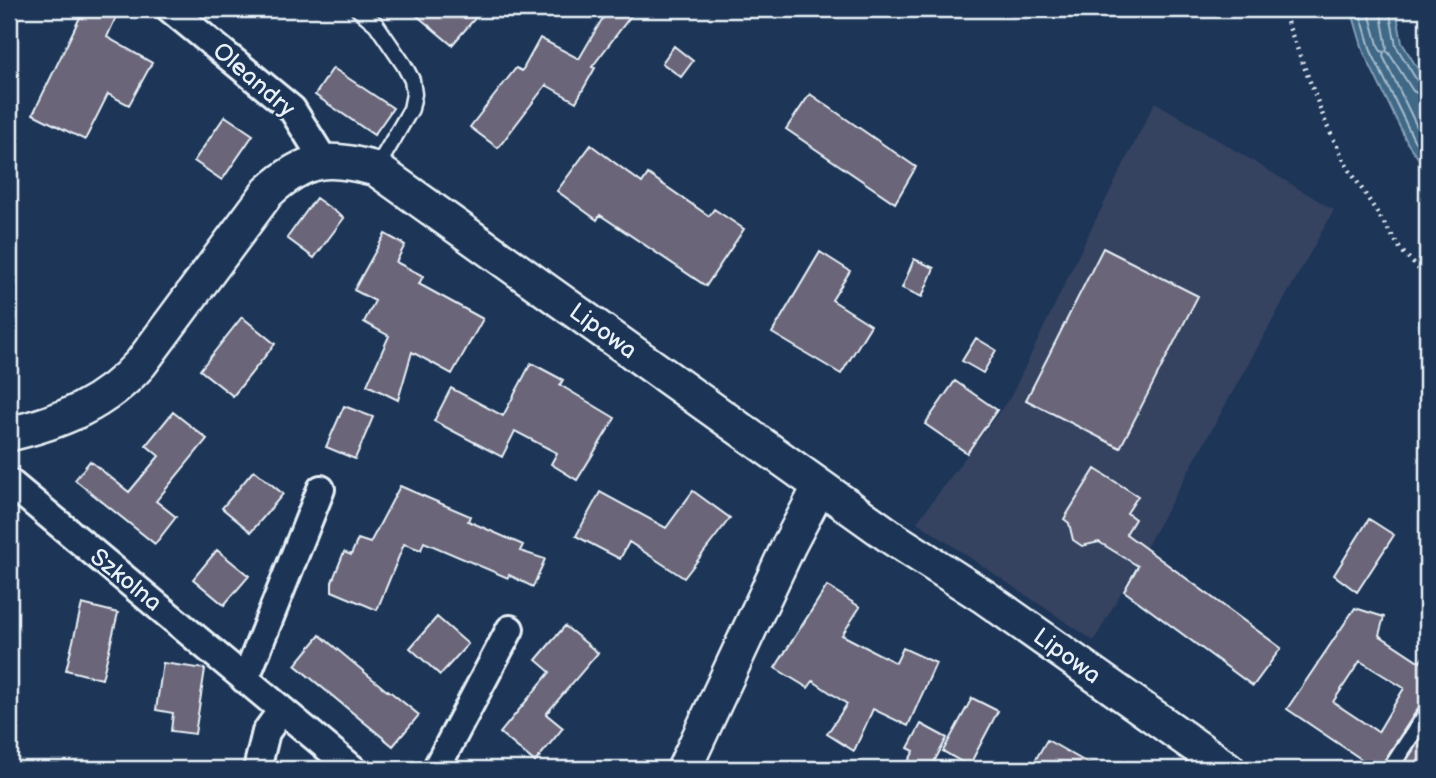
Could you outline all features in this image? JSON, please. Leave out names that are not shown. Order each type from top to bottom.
[{"type":"street","name":"Oleandry","points":[[170,9],[292,109],[325,162]]},
{"type":"street","name":"Lipowa","points":[[9,434],[86,408],[107,396],[128,378],[268,192],[287,175],[310,164],[334,160],[376,169],[894,539],[983,596],[1228,769]]},
{"type":"street","name":"Szkolna","points":[[9,482],[353,769]]},
{"type":"street","points":[[684,769],[789,545],[820,486]]},
{"type":"street","points":[[244,679],[321,489]]},
{"type":"street","points":[[436,769],[510,629]]},
{"type":"street","points":[[257,769],[267,732],[282,710]]},
{"type":"lane","points":[[358,9],[376,24],[404,65],[412,80],[414,94],[411,109],[376,169]]},
{"type":"lane","points":[[1390,769],[1427,712]]},
{"type":"path","points":[[1282,9],[1328,126],[1347,166],[1402,251],[1427,278]]},
{"type":"shaded area","points":[[1155,102],[1334,210],[1094,641],[917,522],[1011,396]]},
{"type":"water","points":[[1351,9],[1396,9],[1402,43],[1427,84],[1427,170],[1408,144],[1364,53]]},
{"type":"building","points":[[84,9],[99,9],[116,17],[107,37],[152,63],[129,105],[108,94],[85,140],[33,114]]},
{"type":"building","points":[[409,9],[483,9],[452,45]]},
{"type":"building","points":[[610,9],[636,9],[592,67],[595,68],[576,102],[546,85],[498,148],[470,127],[516,68],[522,71],[540,38],[579,59]]},
{"type":"building","points":[[674,46],[693,61],[681,77],[662,63]]},
{"type":"building","points":[[333,68],[393,108],[374,135],[315,95]]},
{"type":"building","points":[[810,94],[916,167],[895,203],[786,129]]},
{"type":"building","points":[[225,116],[253,135],[222,180],[194,161]]},
{"type":"building","points":[[591,145],[642,183],[648,174],[709,216],[714,209],[744,229],[706,286],[600,215],[597,220],[557,191]]},
{"type":"building","points":[[316,198],[344,218],[314,258],[287,238]]},
{"type":"building","points":[[385,234],[405,245],[396,262],[423,276],[419,284],[483,319],[452,374],[412,352],[398,400],[367,385],[389,336],[364,322],[375,301],[354,290]]},
{"type":"building","points":[[1103,248],[1198,296],[1120,448],[1026,400]]},
{"type":"building","points":[[820,252],[850,271],[832,300],[871,325],[841,374],[772,333]]},
{"type":"building","points":[[914,259],[934,268],[922,297],[902,288]]},
{"type":"building","points":[[242,317],[275,344],[233,396],[200,370]]},
{"type":"building","points":[[976,338],[996,350],[983,373],[962,361]]},
{"type":"building","points":[[531,363],[563,380],[560,385],[615,418],[577,480],[551,464],[557,453],[515,431],[502,457],[434,421],[451,388],[503,416]]},
{"type":"building","points":[[955,381],[997,410],[967,453],[925,424]]},
{"type":"building","points":[[344,406],[373,417],[355,459],[326,447]]},
{"type":"building","points":[[173,412],[207,439],[156,501],[176,517],[155,544],[75,480],[90,461],[129,492],[159,456],[146,445]]},
{"type":"building","points":[[1095,469],[1138,496],[1127,513],[1135,519],[1126,534],[1281,648],[1253,686],[1124,591],[1138,566],[1099,542],[1082,546],[1073,540],[1069,523],[1064,519]]},
{"type":"building","points":[[254,470],[283,494],[251,532],[222,508]]},
{"type":"building","points":[[400,486],[470,516],[468,521],[523,545],[520,551],[545,559],[533,587],[424,542],[421,550],[404,544],[377,610],[332,591],[332,582],[344,552],[351,555],[358,539],[370,543]]},
{"type":"building","points":[[693,491],[730,518],[684,578],[629,542],[620,559],[576,536],[600,492],[666,528]]},
{"type":"building","points":[[1369,519],[1394,535],[1357,592],[1334,575]]},
{"type":"building","points":[[217,550],[249,576],[224,605],[193,579]]},
{"type":"building","points":[[827,586],[860,607],[842,635],[896,663],[903,648],[936,663],[908,726],[873,709],[854,751],[827,734],[847,704],[813,681],[808,688],[775,668]]},
{"type":"building","points":[[82,604],[118,613],[102,679],[66,670]]},
{"type":"building","points":[[1355,608],[1384,617],[1379,635],[1420,662],[1427,650],[1427,702],[1419,707],[1380,769],[1376,769],[1287,709]],"holes":[[[1360,661],[1404,688],[1378,732],[1333,702]]]},
{"type":"building","points":[[437,617],[468,644],[440,675],[410,648]]},
{"type":"building","points":[[565,626],[598,653],[546,714],[563,728],[535,762],[500,733],[550,672],[536,660]]},
{"type":"building","points":[[320,635],[419,715],[393,746],[295,665]]},
{"type":"building","points":[[163,663],[205,669],[195,734],[171,731],[173,713],[156,710]]},
{"type":"building","points":[[972,698],[998,711],[969,766],[943,751]]},
{"type":"building","points":[[921,724],[947,738],[930,769],[904,769],[914,751],[908,748]]},
{"type":"building","points":[[1427,729],[1427,769],[1401,769]]},
{"type":"building","points":[[1047,740],[1098,769],[1030,769]]}]
